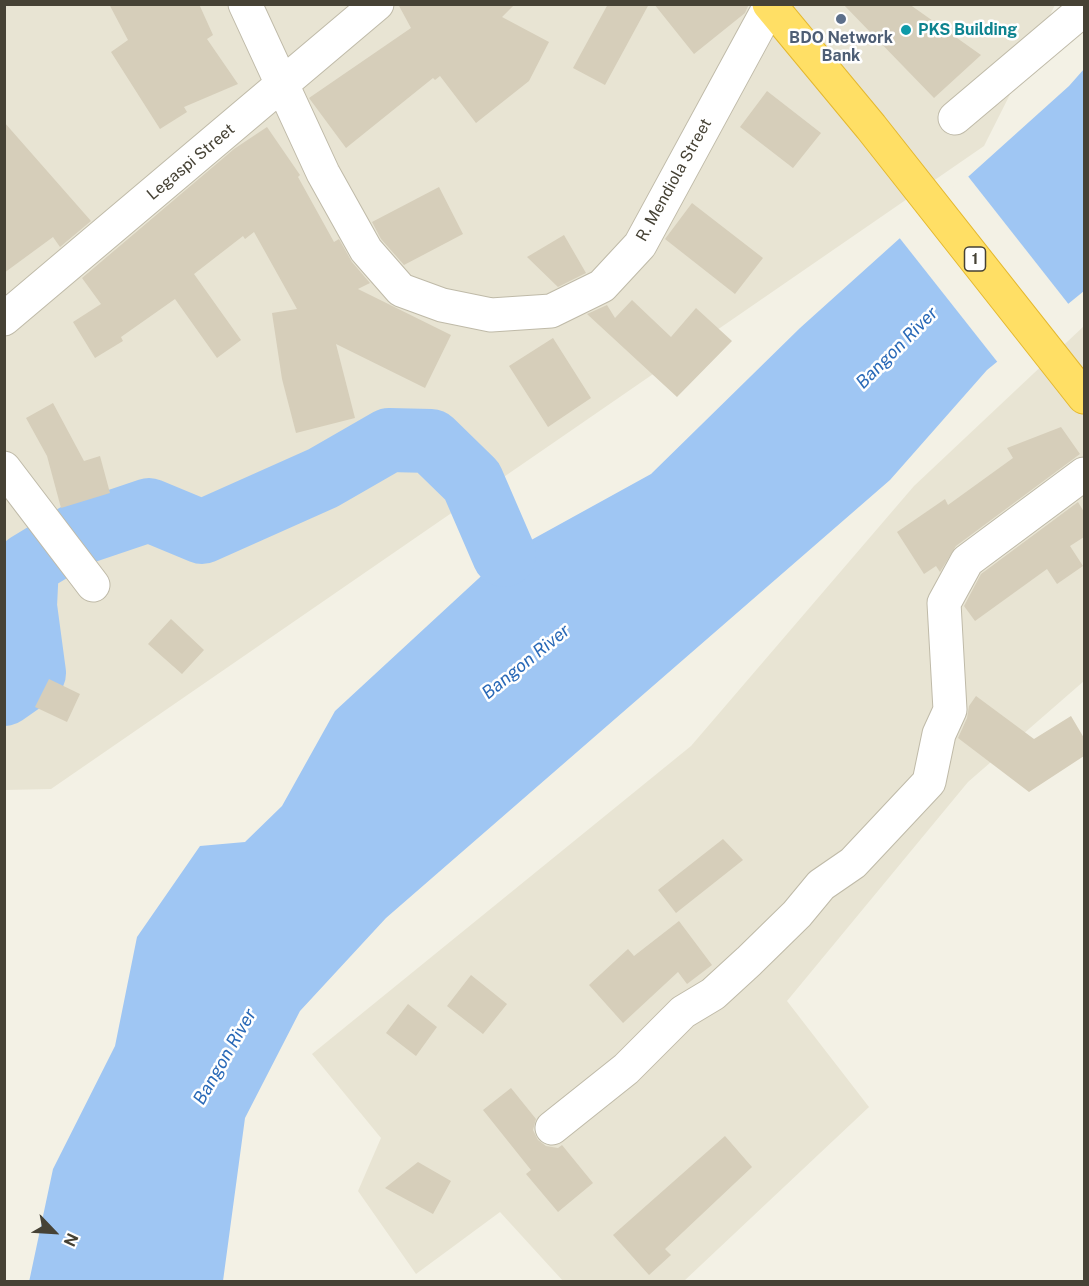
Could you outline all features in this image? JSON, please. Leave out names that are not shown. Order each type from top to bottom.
[{"type":"highway","name":"1","points":[[770,5],[879,137],[1078,388]]},
{"type":"street","name":"R. Mendiola Street","points":[[245,4],[323,173],[366,250],[400,290],[442,305],[491,315],[551,310],[602,286],[640,244],[770,5]]},
{"type":"street","name":"Legaspi Street","points":[[4,319],[377,4]]},
{"type":"street","points":[[955,118],[1084,9]]},
{"type":"street","points":[[4,468],[93,585]]},
{"type":"street","points":[[552,1128],[626,1069],[683,1012],[712,994],[742,968],[796,914],[821,885],[853,862],[882,834],[929,782],[939,734],[950,710],[944,603],[967,561],[1084,474]]},
{"type":"shaded area","points":[[4,5],[1055,5],[984,146],[51,789],[5,790]]},
{"type":"shaded area","points":[[1084,326],[1084,681],[968,782],[787,1001],[869,1107],[684,1281],[563,1281],[500,1212],[416,1274],[358,1191],[381,1138],[312,1054],[691,746],[914,486]]},
{"type":"water","name":"Bangon River","points":[[1084,69],[1084,291],[987,370],[890,480],[386,918],[300,1011],[245,1118],[223,1281],[29,1282],[53,1169],[115,1046],[137,937],[200,846],[245,842],[282,806],[335,711],[504,555],[651,474],[800,328],[1069,86]]},
{"type":"pier","points":[[967,175],[1070,306],[999,364],[898,236]]},
{"type":"building","points":[[109,4],[199,4],[213,35],[207,39],[238,84],[184,107],[187,112],[160,129],[111,52],[128,40]]},
{"type":"building","points":[[398,4],[515,4],[502,17],[549,42],[529,81],[476,123],[440,76],[435,80],[433,78],[346,148],[309,98],[411,28]]},
{"type":"building","points":[[608,4],[649,4],[605,85],[573,68]]},
{"type":"building","points":[[654,4],[749,4],[745,13],[694,54]]},
{"type":"building","name":"PKS Building","points":[[843,4],[909,4],[981,55],[934,98]]},
{"type":"building","points":[[767,91],[821,133],[793,168],[740,127]]},
{"type":"building","points":[[4,122],[91,221],[60,247],[53,237],[4,273]]},
{"type":"building","points":[[267,127],[300,175],[298,177],[334,242],[339,239],[352,262],[370,283],[358,289],[451,335],[425,388],[336,344],[355,418],[296,433],[282,379],[272,313],[297,309],[254,232],[245,239],[243,236],[194,274],[241,340],[217,358],[175,299],[121,337],[123,341],[95,358],[73,322],[101,304],[82,278],[234,149]]},
{"type":"building","points":[[439,187],[463,234],[404,265],[381,239],[372,222]]},
{"type":"building","points":[[692,203],[763,258],[735,294],[665,239]]},
{"type":"building","points":[[564,235],[586,273],[558,287],[527,257]]},
{"type":"building","points":[[632,300],[671,337],[696,308],[732,341],[677,397],[587,314],[607,305],[615,318]]},
{"type":"building","points":[[553,338],[591,398],[548,427],[509,366]]},
{"type":"building","points":[[53,403],[84,461],[100,456],[110,493],[61,508],[47,456],[26,418]]},
{"type":"building","points":[[1061,427],[1080,454],[956,546],[940,572],[936,566],[924,574],[897,532],[945,499],[948,505],[1013,458],[1007,448]]},
{"type":"building","points":[[1078,502],[1084,512],[1084,537],[1070,546],[1083,566],[1057,584],[1047,569],[975,621],[964,606],[981,574]]},
{"type":"building","points":[[171,619],[204,650],[182,674],[148,644]]},
{"type":"building","points":[[49,679],[80,694],[67,722],[35,707]]},
{"type":"building","points":[[976,696],[1034,739],[1071,716],[1084,738],[1084,756],[1029,792],[958,738],[967,718],[969,706]]},
{"type":"building","points":[[723,839],[743,860],[676,913],[658,890]]},
{"type":"building","points":[[679,921],[712,965],[687,984],[678,972],[623,1023],[589,985],[628,949],[634,956]]},
{"type":"building","points":[[471,975],[507,1004],[483,1034],[447,1006]]},
{"type":"building","points":[[408,1004],[437,1027],[416,1056],[386,1033]]},
{"type":"building","points":[[511,1088],[536,1119],[533,1130],[538,1140],[546,1146],[558,1148],[562,1145],[593,1183],[558,1212],[526,1174],[531,1170],[483,1110]]},
{"type":"building","points":[[725,1136],[752,1167],[665,1249],[671,1255],[649,1275],[613,1235]]},
{"type":"building","points":[[418,1162],[451,1181],[433,1214],[385,1188]]},
{"type":"waterway","points":[[4,694],[34,673],[25,606],[27,565],[78,534],[149,510],[202,532],[323,478],[389,440],[431,441],[472,481],[504,555]]},
{"type":"place","name":"BDO Network Bank","points":[[841,19]]},
{"type":"place","name":"PKS Building","points":[[906,30]]}]
